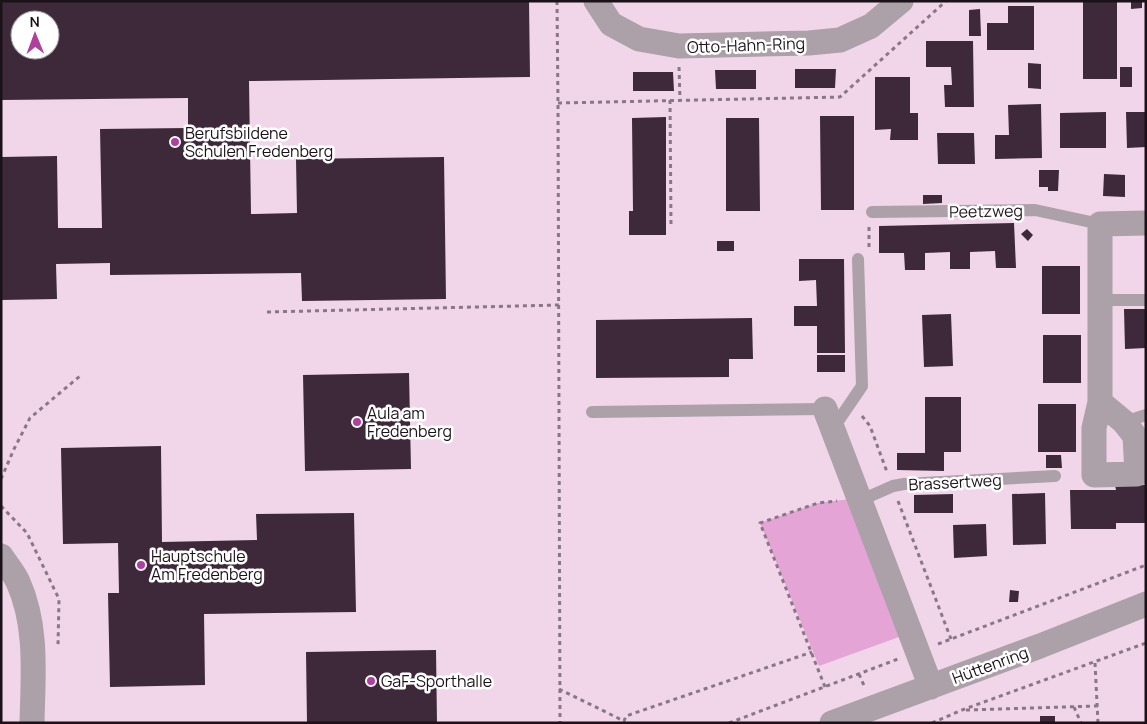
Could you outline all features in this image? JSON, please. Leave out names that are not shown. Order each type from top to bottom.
[{"type":"street","name":"Otto-Hahn-Ring","points":[[596,1],[611,24],[639,39],[679,46],[809,43],[840,40],[871,26],[901,1]]},
{"type":"street","name":"Peetzweg","points":[[1100,224],[1146,223]]},
{"type":"street","points":[[1100,224],[1100,402],[1094,428],[1094,475],[1137,474],[1135,419],[1100,402]]},
{"type":"street","points":[[828,420],[931,687]]},
{"type":"street","points":[[1,556],[18,581],[29,614],[33,641],[32,723]]},
{"type":"street","name":"Hüttenring","points":[[832,723],[1146,604]]},
{"type":"lane","name":"Peetzweg","points":[[872,212],[1035,210],[1100,224]]},
{"type":"lane","points":[[592,412],[828,420],[850,403],[862,386],[858,259]]},
{"type":"lane","points":[[1099,300],[1146,300]]},
{"type":"lane","name":"Brassertweg","points":[[858,500],[892,486],[904,484],[1055,476]]},
{"type":"path","points":[[556,1],[560,723]]},
{"type":"path","points":[[558,103],[840,97],[946,1]]},
{"type":"path","points":[[679,46],[680,100]]},
{"type":"path","points":[[670,100],[672,225]]},
{"type":"path","points":[[858,259],[870,259],[868,212],[872,212]]},
{"type":"path","points":[[267,312],[559,305]]},
{"type":"path","points":[[1,479],[30,418],[80,376]]},
{"type":"path","points":[[850,403],[870,426],[951,639]]},
{"type":"path","points":[[825,687],[760,523],[818,504],[858,500]]},
{"type":"path","points":[[932,723],[962,710],[1146,643]]},
{"type":"path","points":[[560,689],[624,721],[626,716],[812,652]]},
{"type":"path","points":[[1095,663],[1098,723]]},
{"type":"path","points":[[962,710],[1098,706]]},
{"type":"path","points":[[1074,707],[1081,723]]},
{"type":"shaded area","points":[[858,498],[910,633],[819,666],[760,523],[818,503]]},
{"type":"building","name":"Berufsbildene Schulen Fredenberg","points":[[1,1],[529,1],[530,77],[249,81],[251,214],[297,213],[296,159],[444,157],[446,299],[302,301],[301,273],[110,275],[110,263],[56,264],[57,299],[1,300],[1,157],[57,156],[58,228],[102,228],[100,129],[188,128],[188,98],[1,100]]},
{"type":"building","points":[[1083,1],[1117,1],[1117,79],[1083,79]]},
{"type":"building","points":[[1131,1],[1142,1],[1142,8],[1131,9]]},
{"type":"building","points":[[1008,6],[1034,6],[1034,50],[987,50],[987,23],[1008,23]]},
{"type":"building","points":[[980,9],[981,36],[969,36],[969,10]]},
{"type":"building","points":[[926,41],[973,41],[974,107],[945,107],[944,85],[952,85],[951,67],[926,67]]},
{"type":"building","points":[[1028,63],[1041,64],[1041,89],[1028,88]]},
{"type":"building","points":[[1120,67],[1132,67],[1132,87],[1120,87]]},
{"type":"building","points":[[795,69],[836,69],[835,88],[795,88]]},
{"type":"building","points":[[715,70],[756,70],[756,89],[716,89]]},
{"type":"building","points":[[633,72],[673,72],[674,91],[633,91]]},
{"type":"building","points":[[875,77],[910,77],[910,113],[918,113],[918,140],[890,140],[891,129],[875,130]]},
{"type":"building","points":[[1041,104],[1042,158],[995,159],[995,135],[1009,135],[1008,105]]},
{"type":"building","points":[[1106,112],[1106,148],[1060,148],[1060,113]]},
{"type":"building","points":[[1126,112],[1146,112],[1146,147],[1127,148]]},
{"type":"building","points":[[820,116],[854,116],[854,210],[821,210]]},
{"type":"building","points":[[666,117],[666,235],[629,235],[629,211],[633,211],[632,118]]},
{"type":"building","points":[[726,118],[759,118],[760,211],[726,211]]},
{"type":"building","points":[[937,133],[974,133],[975,164],[938,164]]},
{"type":"building","points":[[1039,170],[1059,170],[1058,191],[1048,191],[1048,187],[1039,187]]},
{"type":"building","points":[[1104,174],[1125,175],[1125,197],[1103,196]]},
{"type":"building","points":[[923,195],[942,195],[942,203],[923,204]]},
{"type":"building","points":[[1014,223],[1016,268],[996,268],[995,251],[970,252],[970,269],[950,269],[950,252],[925,253],[925,270],[905,270],[904,253],[879,253],[879,226]]},
{"type":"building","points":[[1027,229],[1033,235],[1028,241],[1021,234]]},
{"type":"building","points":[[717,241],[734,241],[734,251],[717,251]]},
{"type":"building","points":[[799,259],[844,259],[845,353],[817,353],[817,326],[794,326],[794,306],[817,306],[816,280],[799,281]]},
{"type":"building","points":[[1042,266],[1080,266],[1080,314],[1042,314]]},
{"type":"building","points":[[1124,309],[1146,309],[1146,348],[1125,349]]},
{"type":"building","points":[[951,314],[953,366],[924,367],[922,315]]},
{"type":"building","points":[[752,318],[753,359],[729,359],[729,377],[596,378],[596,320]]},
{"type":"building","points":[[1043,335],[1081,335],[1081,383],[1043,383]]},
{"type":"building","points":[[817,355],[845,355],[845,372],[817,372]]},
{"type":"building","name":"Aula am Fredenberg","points":[[409,373],[411,469],[305,471],[303,375]]},
{"type":"building","points":[[925,397],[961,397],[961,452],[944,452],[944,471],[897,470],[897,453],[925,453]]},
{"type":"building","points":[[1038,404],[1076,404],[1076,452],[1038,452]]},
{"type":"building","points":[[161,446],[162,542],[257,540],[256,514],[354,513],[356,612],[204,614],[205,685],[110,687],[108,593],[119,593],[118,543],[63,544],[61,448]]},
{"type":"building","points":[[1046,455],[1061,455],[1062,468],[1046,468]]},
{"type":"building","points":[[1115,485],[1146,485],[1146,523],[1116,523],[1116,529],[1071,529],[1070,490],[1116,490]]},
{"type":"building","points":[[1045,493],[1046,544],[1013,545],[1012,494]]},
{"type":"building","points":[[953,494],[953,513],[914,513],[914,495]]},
{"type":"building","points":[[986,524],[987,556],[954,558],[953,525]]},
{"type":"building","points":[[1010,590],[1019,591],[1018,602],[1009,602]]},
{"type":"building","name":"GaF-Sporthalle","points":[[436,650],[437,723],[307,723],[306,652]]},
{"type":"building","points":[[1040,716],[1055,716],[1055,723],[1040,723]]},
{"type":"place","name":"Berufsbildene Schulen Fredenberg","points":[[175,142]]},
{"type":"place","name":"Aula am Fredenberg","points":[[357,422]]},
{"type":"place","name":"Hauptschule Am Fredenberg","points":[[141,565]]},
{"type":"place","name":"GaF-Sporthalle","points":[[371,681]]}]
